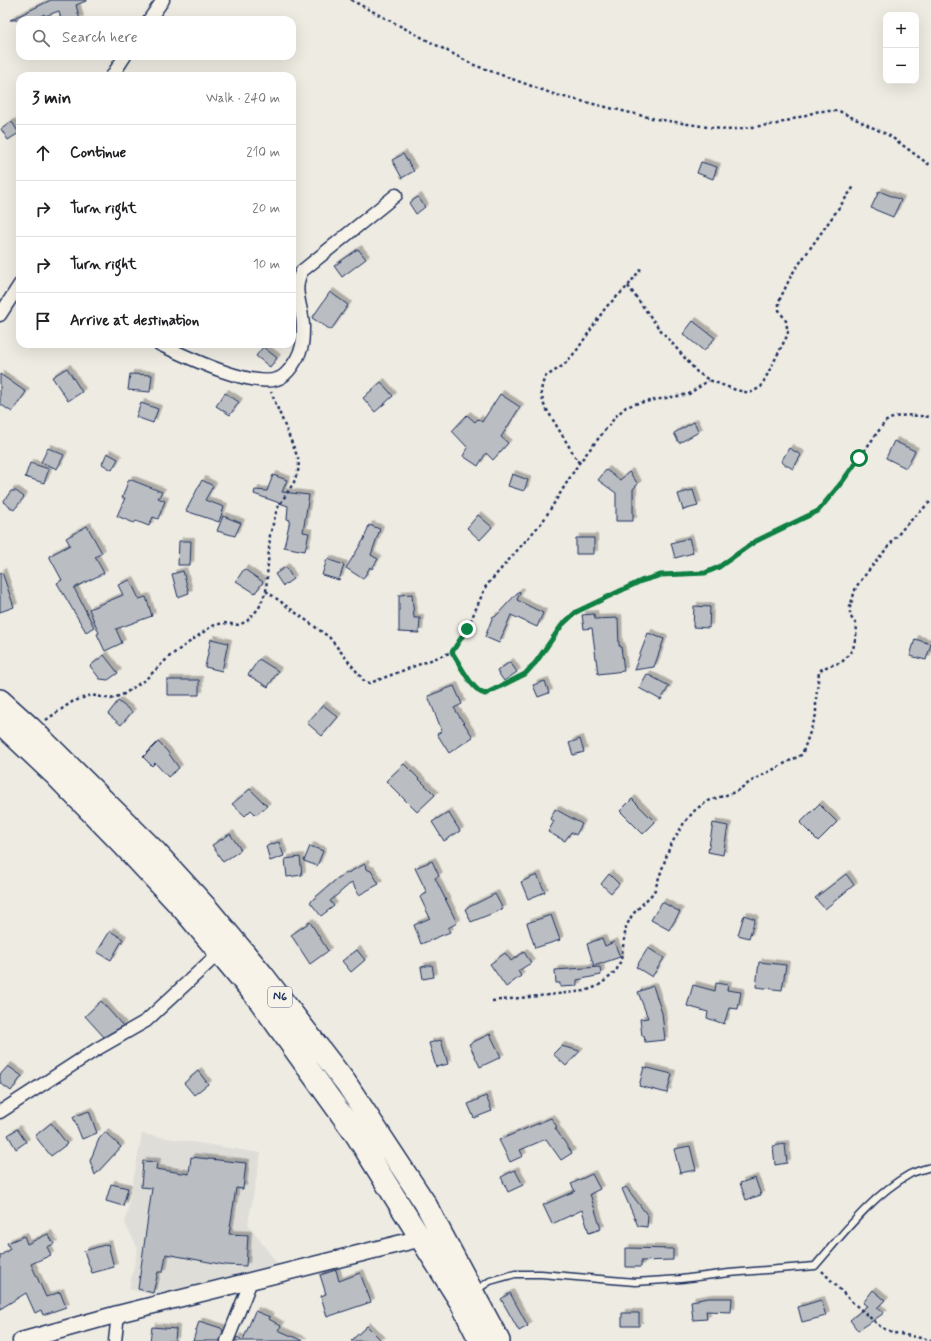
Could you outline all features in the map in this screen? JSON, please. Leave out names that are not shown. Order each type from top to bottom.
[{"type":"highway","name":"N6","points":[[0,700],[34,730],[156,852],[242,949],[350,1090],[425,1203],[499,1341]]},
{"type":"highway","name":"N6","points":[[0,723],[53,773],[123,845],[220,952],[259,1000],[356,1135],[422,1238],[461,1303],[480,1341]]},
{"type":"street","points":[[152,16],[163,0]]},
{"type":"street","points":[[115,72],[122,60]]},
{"type":"street","points":[[166,348],[191,360],[239,376],[267,381],[279,379],[291,367],[302,348],[303,325],[296,281],[302,271],[396,195]]},
{"type":"street","points":[[0,315],[16,290]]},
{"type":"street","points":[[0,1112],[97,1049],[146,1021],[220,952]]},
{"type":"street","points":[[21,1341],[118,1314],[251,1282],[422,1238]]},
{"type":"street","points":[[227,1341],[251,1282]]},
{"type":"street","points":[[115,1341],[118,1314]]},
{"type":"lane","points":[[474,1292],[490,1281],[515,1274],[541,1274],[635,1282],[815,1266],[858,1217],[882,1194],[911,1174],[931,1167]]},
{"type":"path","points":[[351,0],[474,65],[556,95],[656,120],[727,130],[777,124],[819,111],[839,111],[890,136],[931,166]]},
{"type":"path","points":[[628,286],[686,362],[697,372],[709,380],[736,390],[750,393],[761,387],[788,334],[786,321],[780,310],[780,301],[792,274],[855,185]]},
{"type":"path","points":[[579,463],[544,404],[541,393],[542,385],[545,377],[564,365],[577,350],[606,307],[628,286],[642,267]]},
{"type":"path","points":[[266,591],[329,637],[365,682],[370,683],[452,652],[467,629],[486,586],[543,521],[579,463],[617,415],[626,407],[689,394],[709,380]]},
{"type":"path","points":[[34,730],[53,713],[72,702],[91,695],[110,699],[124,694],[146,679],[170,656],[212,626],[223,624],[239,625],[247,621],[259,608],[266,591],[272,529],[277,509],[294,482],[299,468],[298,458],[267,381]]},
{"type":"path","points":[[452,652],[480,693],[485,694],[512,682],[525,674],[536,662],[562,625],[576,612],[641,581],[661,575],[705,573],[719,567],[754,542],[818,511],[842,482],[885,422],[894,416],[931,417]]},
{"type":"path","points":[[492,1001],[585,991],[598,986],[611,976],[621,960],[626,927],[632,915],[654,892],[670,846],[696,809],[708,801],[735,792],[755,779],[801,756],[816,715],[819,672],[823,668],[842,662],[853,649],[857,631],[856,624],[850,616],[850,607],[856,588],[868,570],[906,525],[931,501]]},
{"type":"path","points":[[815,1266],[882,1328],[895,1333],[931,1340]]},
{"type":"shaded area","points":[[142,1134],[261,1153],[248,1224],[281,1269],[164,1298],[129,1289],[138,1248],[125,1224]]},
{"type":"building","points":[[51,0],[86,0],[76,5],[79,16],[60,16],[59,11],[45,16],[44,14],[41,16],[18,16]]},
{"type":"building","points":[[12,122],[16,128],[16,135],[8,140],[1,129]]},
{"type":"building","points":[[403,154],[414,171],[402,178],[392,160]]},
{"type":"building","points":[[701,162],[717,167],[713,179],[697,173]]},
{"type":"building","points":[[879,191],[901,200],[893,217],[871,208]]},
{"type":"building","points":[[418,197],[425,207],[416,214],[409,203]]},
{"type":"building","points":[[358,249],[366,259],[342,277],[334,266]]},
{"type":"building","points":[[330,292],[348,305],[331,330],[312,318]]},
{"type":"building","points":[[693,321],[715,338],[704,351],[683,334]]},
{"type":"building","points":[[262,348],[264,348],[277,358],[270,367],[256,356]]},
{"type":"building","points":[[67,368],[82,392],[68,401],[52,377]]},
{"type":"building","points":[[0,374],[26,392],[12,412],[0,404]]},
{"type":"building","points":[[130,374],[152,375],[150,392],[128,390]]},
{"type":"building","points":[[381,382],[393,396],[375,412],[363,398]]},
{"type":"building","points":[[225,393],[239,402],[230,415],[216,406]]},
{"type":"building","points":[[500,394],[520,407],[501,437],[508,443],[493,460],[486,453],[478,466],[463,456],[468,448],[452,431],[467,415],[475,422],[478,419],[482,422]]},
{"type":"building","points":[[141,403],[158,409],[153,423],[136,417]]},
{"type":"building","points":[[694,422],[699,432],[679,443],[674,433]]},
{"type":"building","points":[[894,441],[915,451],[906,468],[886,458]]},
{"type":"building","points":[[48,448],[64,455],[57,469],[41,462]]},
{"type":"building","points":[[789,448],[801,455],[793,469],[781,462]]},
{"type":"building","points":[[107,453],[118,459],[112,470],[102,464]]},
{"type":"building","points":[[30,463],[49,469],[44,483],[25,477]]},
{"type":"building","points":[[606,470],[620,480],[629,472],[638,484],[633,489],[633,521],[616,521],[616,493],[598,480]]},
{"type":"building","points":[[512,474],[528,480],[524,491],[508,486]]},
{"type":"building","points":[[273,475],[287,480],[282,492],[309,495],[303,532],[309,533],[305,551],[284,547],[290,520],[287,519],[288,506],[254,494],[255,490],[267,491]]},
{"type":"building","points":[[129,479],[162,492],[158,498],[165,501],[158,519],[153,517],[149,526],[136,521],[134,523],[117,516],[125,498],[122,498]]},
{"type":"building","points":[[202,480],[213,486],[205,500],[224,507],[219,522],[186,511]]},
{"type":"building","points":[[693,490],[698,506],[683,510],[678,494]]},
{"type":"building","points":[[11,491],[16,491],[24,497],[14,510],[3,502]]},
{"type":"building","points":[[478,515],[492,527],[480,540],[467,528]]},
{"type":"building","points":[[223,516],[241,523],[235,536],[217,531]]},
{"type":"building","points":[[369,525],[380,529],[371,555],[378,559],[372,569],[370,567],[363,579],[346,568],[364,539]]},
{"type":"building","points":[[87,526],[102,553],[95,557],[104,573],[74,588],[94,627],[86,632],[57,583],[62,580],[49,556],[70,545],[66,538]]},
{"type":"building","points":[[576,538],[594,538],[594,554],[576,554]]},
{"type":"building","points":[[689,538],[693,553],[675,558],[671,543]]},
{"type":"building","points":[[179,541],[191,541],[190,565],[178,565]]},
{"type":"building","points":[[327,559],[344,565],[339,580],[322,575]]},
{"type":"building","points":[[286,567],[293,579],[283,586],[275,574]]},
{"type":"building","points":[[244,569],[263,582],[255,593],[236,581]]},
{"type":"building","points":[[183,571],[189,593],[178,597],[172,574]]},
{"type":"building","points":[[2,572],[14,607],[0,612],[0,573]]},
{"type":"building","points":[[130,580],[139,599],[146,597],[152,616],[116,629],[122,643],[105,651],[97,634],[99,633],[89,609],[123,595],[118,585]]},
{"type":"building","points":[[519,591],[517,600],[543,613],[537,627],[511,615],[499,643],[485,637],[493,616],[495,617]]},
{"type":"building","points":[[412,594],[414,618],[420,618],[419,633],[399,632],[399,595]]},
{"type":"building","points":[[694,606],[710,607],[709,628],[693,627]]},
{"type":"building","points":[[594,614],[595,619],[618,618],[619,646],[621,646],[624,671],[598,674],[592,628],[584,629],[582,615]]},
{"type":"building","points":[[648,633],[664,639],[654,667],[634,670]]},
{"type":"building","points":[[211,639],[228,643],[222,671],[205,667]]},
{"type":"building","points":[[915,639],[931,644],[926,660],[910,656]]},
{"type":"building","points":[[104,655],[118,673],[108,680],[100,679],[90,666]]},
{"type":"building","points":[[259,659],[278,671],[268,687],[248,675]]},
{"type":"building","points":[[510,662],[517,672],[504,681],[497,671]]},
{"type":"building","points":[[647,674],[669,686],[661,700],[639,688]]},
{"type":"building","points":[[167,680],[199,680],[199,695],[167,695]]},
{"type":"building","points":[[545,681],[549,693],[538,697],[533,685]]},
{"type":"building","points":[[454,686],[462,704],[454,708],[473,737],[449,753],[437,734],[442,731],[428,696]]},
{"type":"building","points":[[118,701],[132,712],[121,725],[108,714]]},
{"type":"building","points":[[323,705],[338,717],[322,736],[307,723]]},
{"type":"building","points":[[580,739],[584,752],[573,755],[569,743]]},
{"type":"building","points":[[158,742],[167,751],[179,768],[168,777],[155,763],[152,766],[143,757]]},
{"type":"building","points":[[404,764],[435,795],[417,812],[386,781]]},
{"type":"building","points":[[250,789],[267,806],[256,815],[251,810],[245,816],[232,804]]},
{"type":"building","points":[[632,799],[655,822],[643,834],[620,811]]},
{"type":"building","points":[[819,804],[837,822],[818,841],[800,823]]},
{"type":"building","points":[[555,809],[582,824],[576,835],[571,832],[565,841],[548,832],[554,821],[550,819]]},
{"type":"building","points":[[448,812],[460,831],[444,841],[432,822]]},
{"type":"building","points":[[713,823],[728,826],[723,855],[708,852]]},
{"type":"building","points":[[230,834],[241,850],[223,862],[212,845]]},
{"type":"building","points":[[279,842],[284,856],[270,861],[266,846]]},
{"type":"building","points":[[310,846],[323,851],[317,866],[304,861]]},
{"type":"building","points":[[300,857],[302,875],[287,877],[285,859]]},
{"type":"building","points":[[432,861],[439,876],[435,878],[457,923],[448,928],[450,932],[421,944],[414,925],[430,918],[420,897],[427,893],[415,868]]},
{"type":"building","points":[[365,864],[366,869],[371,871],[379,884],[359,895],[352,882],[330,901],[334,906],[321,916],[310,902],[338,878]]},
{"type":"building","points":[[609,874],[619,884],[611,893],[601,884]]},
{"type":"building","points":[[846,874],[854,885],[825,909],[815,898]]},
{"type":"building","points":[[537,875],[545,892],[528,899],[521,882]]},
{"type":"building","points":[[495,894],[503,909],[471,922],[465,909]]},
{"type":"building","points":[[662,902],[680,912],[669,930],[651,920]]},
{"type":"building","points":[[551,915],[560,940],[535,948],[527,923]]},
{"type":"building","points":[[744,915],[755,919],[749,938],[738,935]]},
{"type":"building","points":[[310,922],[328,951],[310,964],[291,935]]},
{"type":"building","points":[[110,931],[123,939],[111,960],[97,952]]},
{"type":"building","points":[[602,938],[605,946],[614,942],[620,957],[594,966],[587,944]]},
{"type":"building","points":[[648,948],[664,958],[652,977],[636,967]]},
{"type":"building","points":[[357,950],[365,960],[351,972],[342,961]]},
{"type":"building","points":[[524,952],[531,963],[518,971],[521,976],[506,987],[490,964],[505,953],[511,961]]},
{"type":"building","points":[[759,962],[786,965],[782,990],[756,987]]},
{"type":"building","points":[[432,965],[434,977],[423,979],[421,967]]},
{"type":"building","points":[[600,967],[601,975],[577,980],[577,986],[560,987],[560,983],[556,983],[555,970]]},
{"type":"building","points":[[716,983],[728,985],[727,990],[741,992],[738,1009],[729,1008],[724,1024],[707,1018],[708,1012],[687,1006],[693,985],[715,991]]},
{"type":"building","points":[[653,986],[662,1013],[665,1040],[645,1042],[644,1036],[642,1036],[640,1019],[648,1018],[638,992]]},
{"type":"building","points":[[101,1001],[123,1026],[104,1037],[85,1016]]},
{"type":"building","points":[[490,1034],[501,1057],[480,1067],[469,1044]]},
{"type":"building","points":[[441,1040],[448,1064],[436,1067],[429,1043]]},
{"type":"building","points":[[561,1046],[580,1051],[566,1066],[553,1054]]},
{"type":"building","points":[[8,1066],[22,1076],[11,1091],[0,1083],[0,1075]]},
{"type":"building","points":[[644,1067],[672,1074],[667,1093],[639,1086]]},
{"type":"building","points":[[198,1071],[208,1084],[194,1095],[184,1083]]},
{"type":"building","points":[[486,1096],[492,1111],[474,1118],[468,1104]]},
{"type":"building","points":[[89,1111],[97,1133],[82,1139],[73,1117]]},
{"type":"building","points":[[551,1118],[557,1127],[555,1128],[572,1153],[561,1160],[546,1139],[520,1150],[523,1156],[510,1162],[499,1140]]},
{"type":"building","points":[[51,1123],[67,1144],[51,1156],[35,1136]]},
{"type":"building","points":[[17,1129],[26,1142],[16,1149],[8,1135]]},
{"type":"building","points":[[105,1132],[121,1147],[95,1175],[90,1161],[99,1139]]},
{"type":"building","points":[[785,1144],[787,1163],[775,1165],[773,1146]]},
{"type":"building","points":[[690,1146],[696,1170],[680,1173],[674,1149]]},
{"type":"building","points":[[191,1157],[246,1163],[243,1189],[236,1188],[229,1234],[248,1235],[246,1266],[225,1265],[166,1254],[163,1272],[158,1272],[153,1293],[138,1289],[152,1188],[141,1187],[143,1161],[157,1162],[156,1169],[189,1174]]},
{"type":"building","points":[[515,1170],[523,1185],[508,1192],[501,1177]]},
{"type":"building","points":[[592,1174],[600,1189],[590,1194],[601,1229],[589,1233],[582,1210],[552,1224],[543,1205],[575,1191],[571,1184]]},
{"type":"building","points":[[755,1178],[761,1195],[746,1200],[740,1183]]},
{"type":"building","points":[[111,1184],[128,1188],[123,1206],[106,1201]]},
{"type":"building","points":[[626,1187],[648,1216],[647,1227],[638,1226],[622,1189]]},
{"type":"building","points":[[48,1234],[54,1244],[47,1247],[51,1255],[31,1264],[46,1297],[60,1292],[66,1307],[43,1315],[41,1310],[35,1313],[26,1293],[0,1309],[0,1256],[10,1249],[7,1243],[24,1236],[27,1244]]},
{"type":"building","points":[[108,1244],[114,1267],[92,1273],[84,1251]]},
{"type":"building","points":[[626,1248],[673,1249],[673,1260],[641,1261],[641,1267],[626,1267]]},
{"type":"building","points":[[336,1270],[339,1281],[360,1273],[371,1302],[327,1317],[321,1296],[326,1294],[320,1275]]},
{"type":"building","points":[[873,1290],[885,1300],[877,1308],[884,1313],[858,1331],[850,1320],[867,1306],[863,1303]]},
{"type":"building","points":[[510,1293],[528,1326],[519,1331],[501,1299]]},
{"type":"building","points":[[709,1298],[732,1298],[731,1312],[706,1311],[707,1319],[693,1320],[691,1301]]},
{"type":"building","points":[[821,1300],[826,1316],[802,1322],[798,1307]]},
{"type":"building","points":[[255,1311],[270,1317],[269,1319],[281,1326],[278,1330],[303,1341],[235,1341],[237,1337],[243,1340]]},
{"type":"building","points":[[622,1313],[639,1313],[639,1326],[622,1326]]},
{"type":"building","points":[[199,1321],[221,1328],[223,1331],[220,1341],[193,1341]]},
{"type":"building","points":[[367,1326],[382,1341],[351,1341]]},
{"type":"building","points":[[152,1327],[176,1329],[175,1341],[150,1341]]},
{"type":"route","points":[[467,629],[452,652],[475,688],[480,693],[485,694],[512,682],[525,674],[536,662],[562,625],[576,612],[641,581],[661,575],[690,575],[705,573],[719,567],[754,542],[818,511],[842,482],[859,458]]}]
